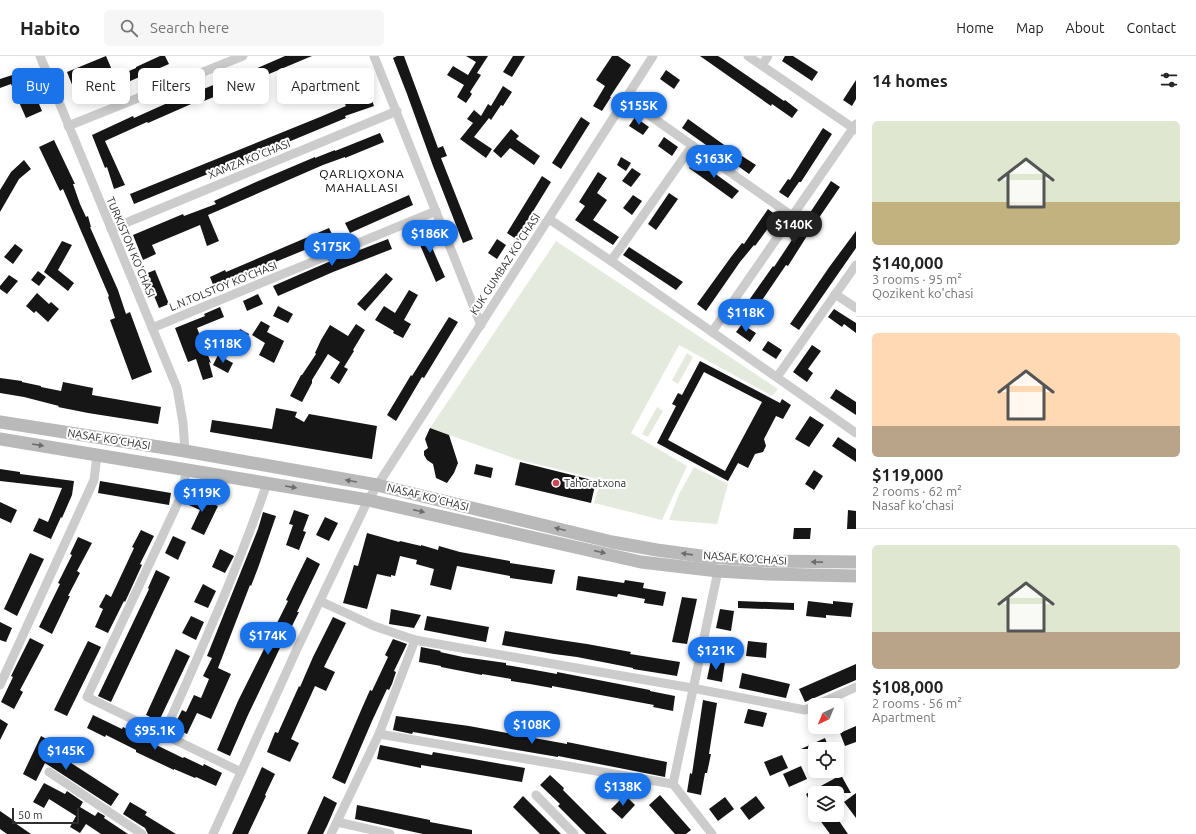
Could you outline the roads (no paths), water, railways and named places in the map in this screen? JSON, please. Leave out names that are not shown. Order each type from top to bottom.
[{"type":"main road","name":"NASAF KO‘CHASI","points":[[0,422],[186,451],[377,485],[612,542],[657,550],[708,557],[768,561],[856,562]]},
{"type":"main road","name":"NASAF KO‘CHASI","points":[[0,439],[368,500],[641,562],[718,571],[856,576]]},
{"type":"street","name":"TURKISTON KO'CHASI","points":[[40,56],[177,388],[186,451]]},
{"type":"street","points":[[68,126],[243,56]]},
{"type":"street","points":[[374,56],[481,325]]},
{"type":"street","name":"KUK GUMBAZ KO'CHASI","points":[[213,834],[296,651],[368,500],[652,56]]},
{"type":"street","points":[[712,332],[855,127],[748,56]]},
{"type":"street","points":[[762,65],[768,56]]},
{"type":"street","points":[[625,98],[792,216]]},
{"type":"street","name":"XAMZA KO'CHASI","points":[[111,229],[397,111]]},
{"type":"street","points":[[611,261],[692,146]]},
{"type":"street","name":"L.N.TOLSTOY KO'CHASI","points":[[152,328],[436,211]]},
{"type":"street","points":[[549,219],[856,433]]},
{"type":"street","points":[[777,377],[856,265]]},
{"type":"street","points":[[835,294],[856,308]]},
{"type":"street","points":[[0,685],[94,480],[97,455]]},
{"type":"street","points":[[186,470],[183,492],[87,697],[241,772]]},
{"type":"street","points":[[164,734],[252,528],[267,483]]},
{"type":"street","points":[[673,784],[692,688],[718,571]]},
{"type":"street","points":[[320,601],[374,626],[415,640],[692,688],[805,710],[808,709]]},
{"type":"street","points":[[331,834],[379,734],[415,640]]},
{"type":"street","points":[[832,698],[856,687]]},
{"type":"street","points":[[379,734],[673,784],[712,834]]},
{"type":"street","points":[[49,772],[142,834]]},
{"type":"street","points":[[536,795],[574,834]]},
{"type":"street","points":[[337,822],[390,834]]},
{"type":"place","name":"Tahoratxona","points":[[556,483]]},
{"type":"district","name":"QARLIQXONA MAHALLASI","points":[[362,181]]}]
